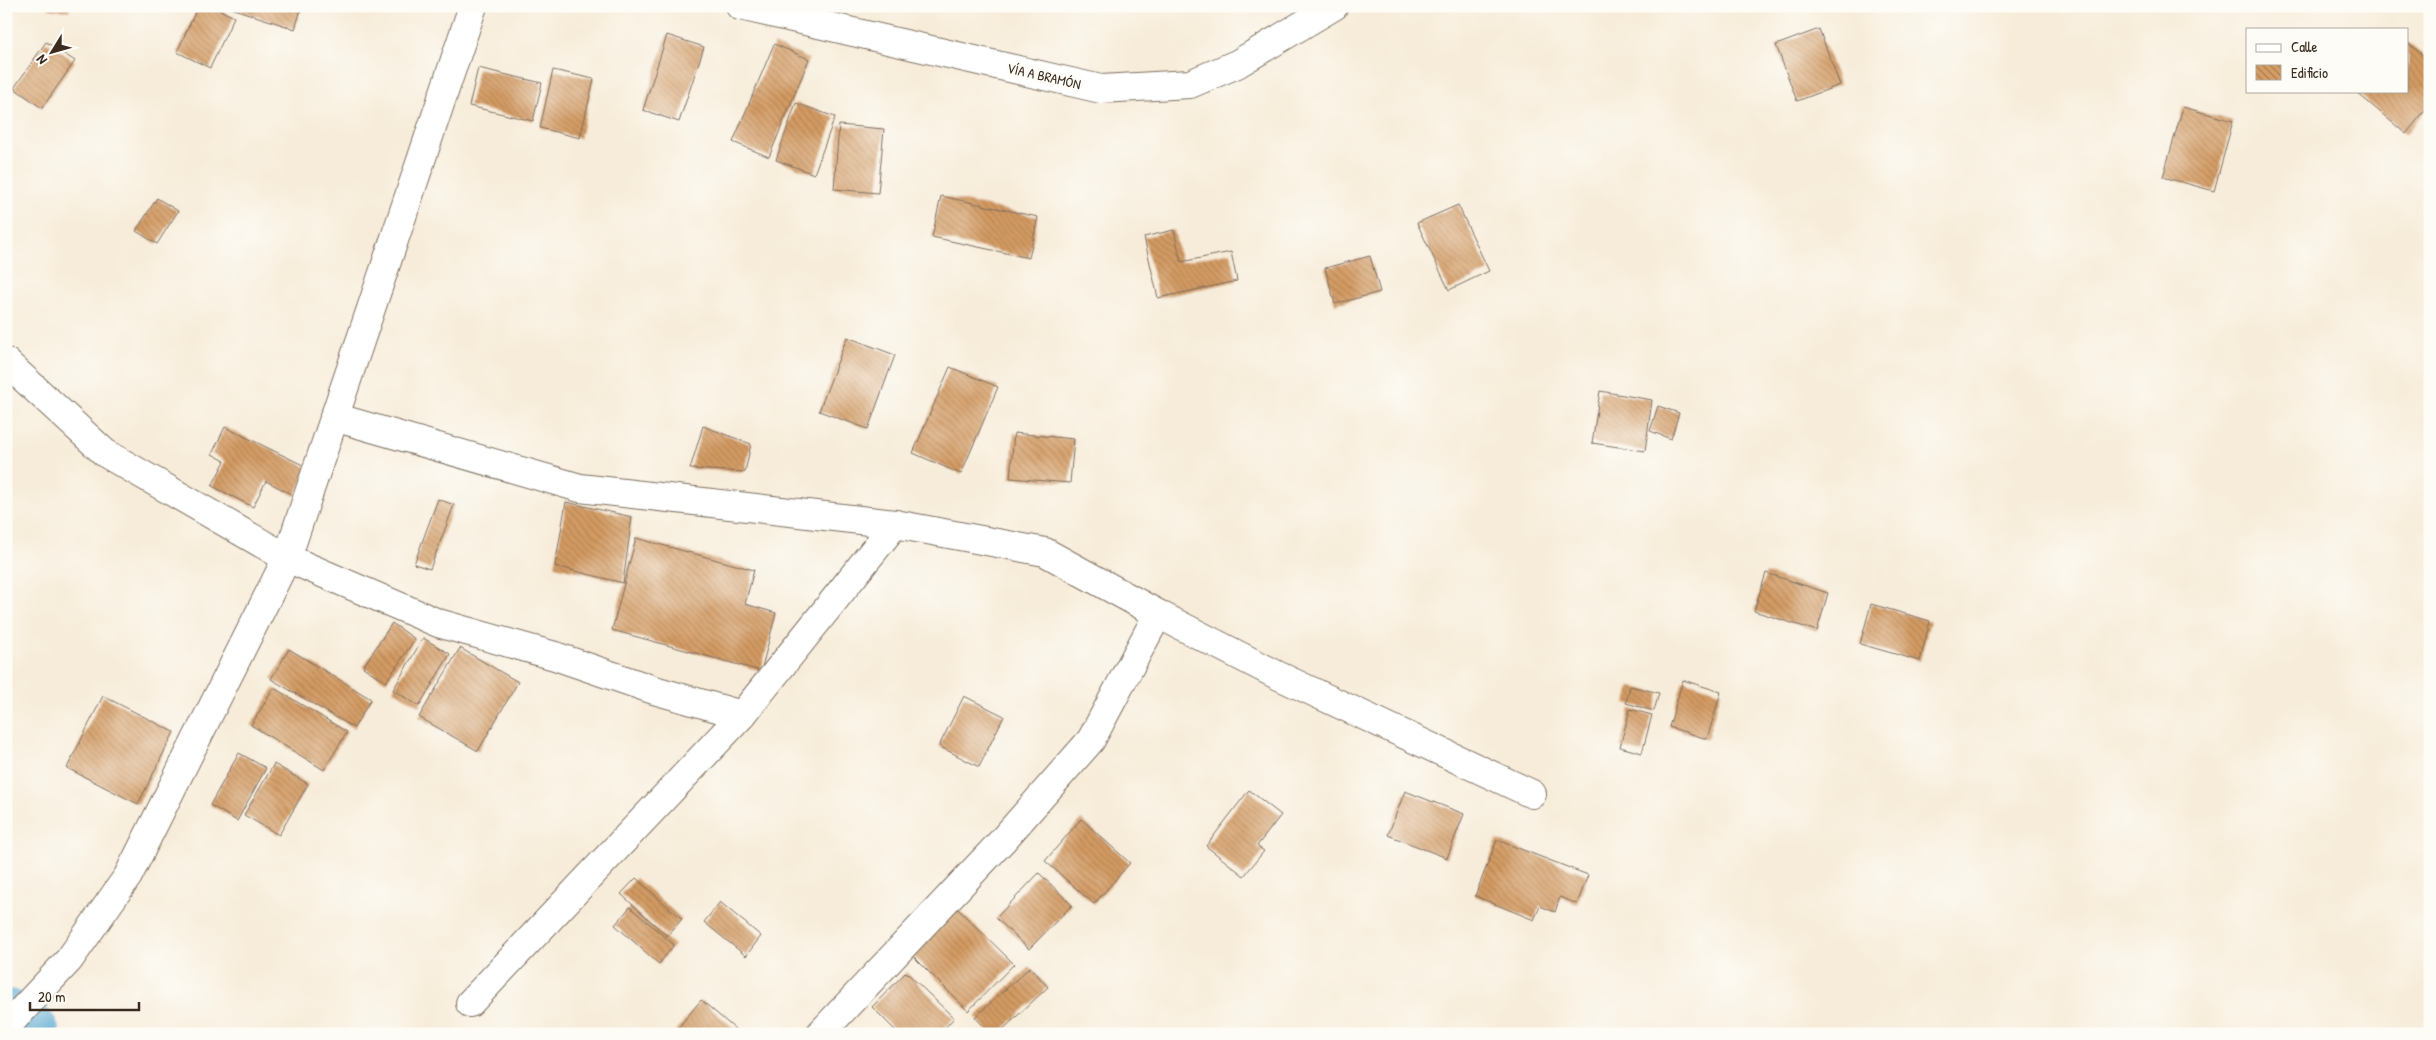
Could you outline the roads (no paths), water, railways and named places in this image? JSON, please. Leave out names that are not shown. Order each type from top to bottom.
[{"type":"street","points":[[6,1027],[69,960],[128,876],[287,558],[473,6]]},
{"type":"street","name":"VÍA A BRAMÓN","points":[[740,6],[1101,90],[1190,84],[1237,64],[1334,6]]},
{"type":"street","points":[[6,362],[105,453],[287,558],[438,623],[555,656],[654,690],[742,715]]},
{"type":"street","points":[[334,417],[580,488],[895,524],[1045,552],[1158,614],[1277,675],[1532,794]]},
{"type":"street","points":[[470,1003],[742,715],[895,524]]},
{"type":"street","points":[[820,1034],[1002,841],[1091,740],[1158,614]]},
{"type":"waterway","points":[[6,1021],[27,1034]]}]
